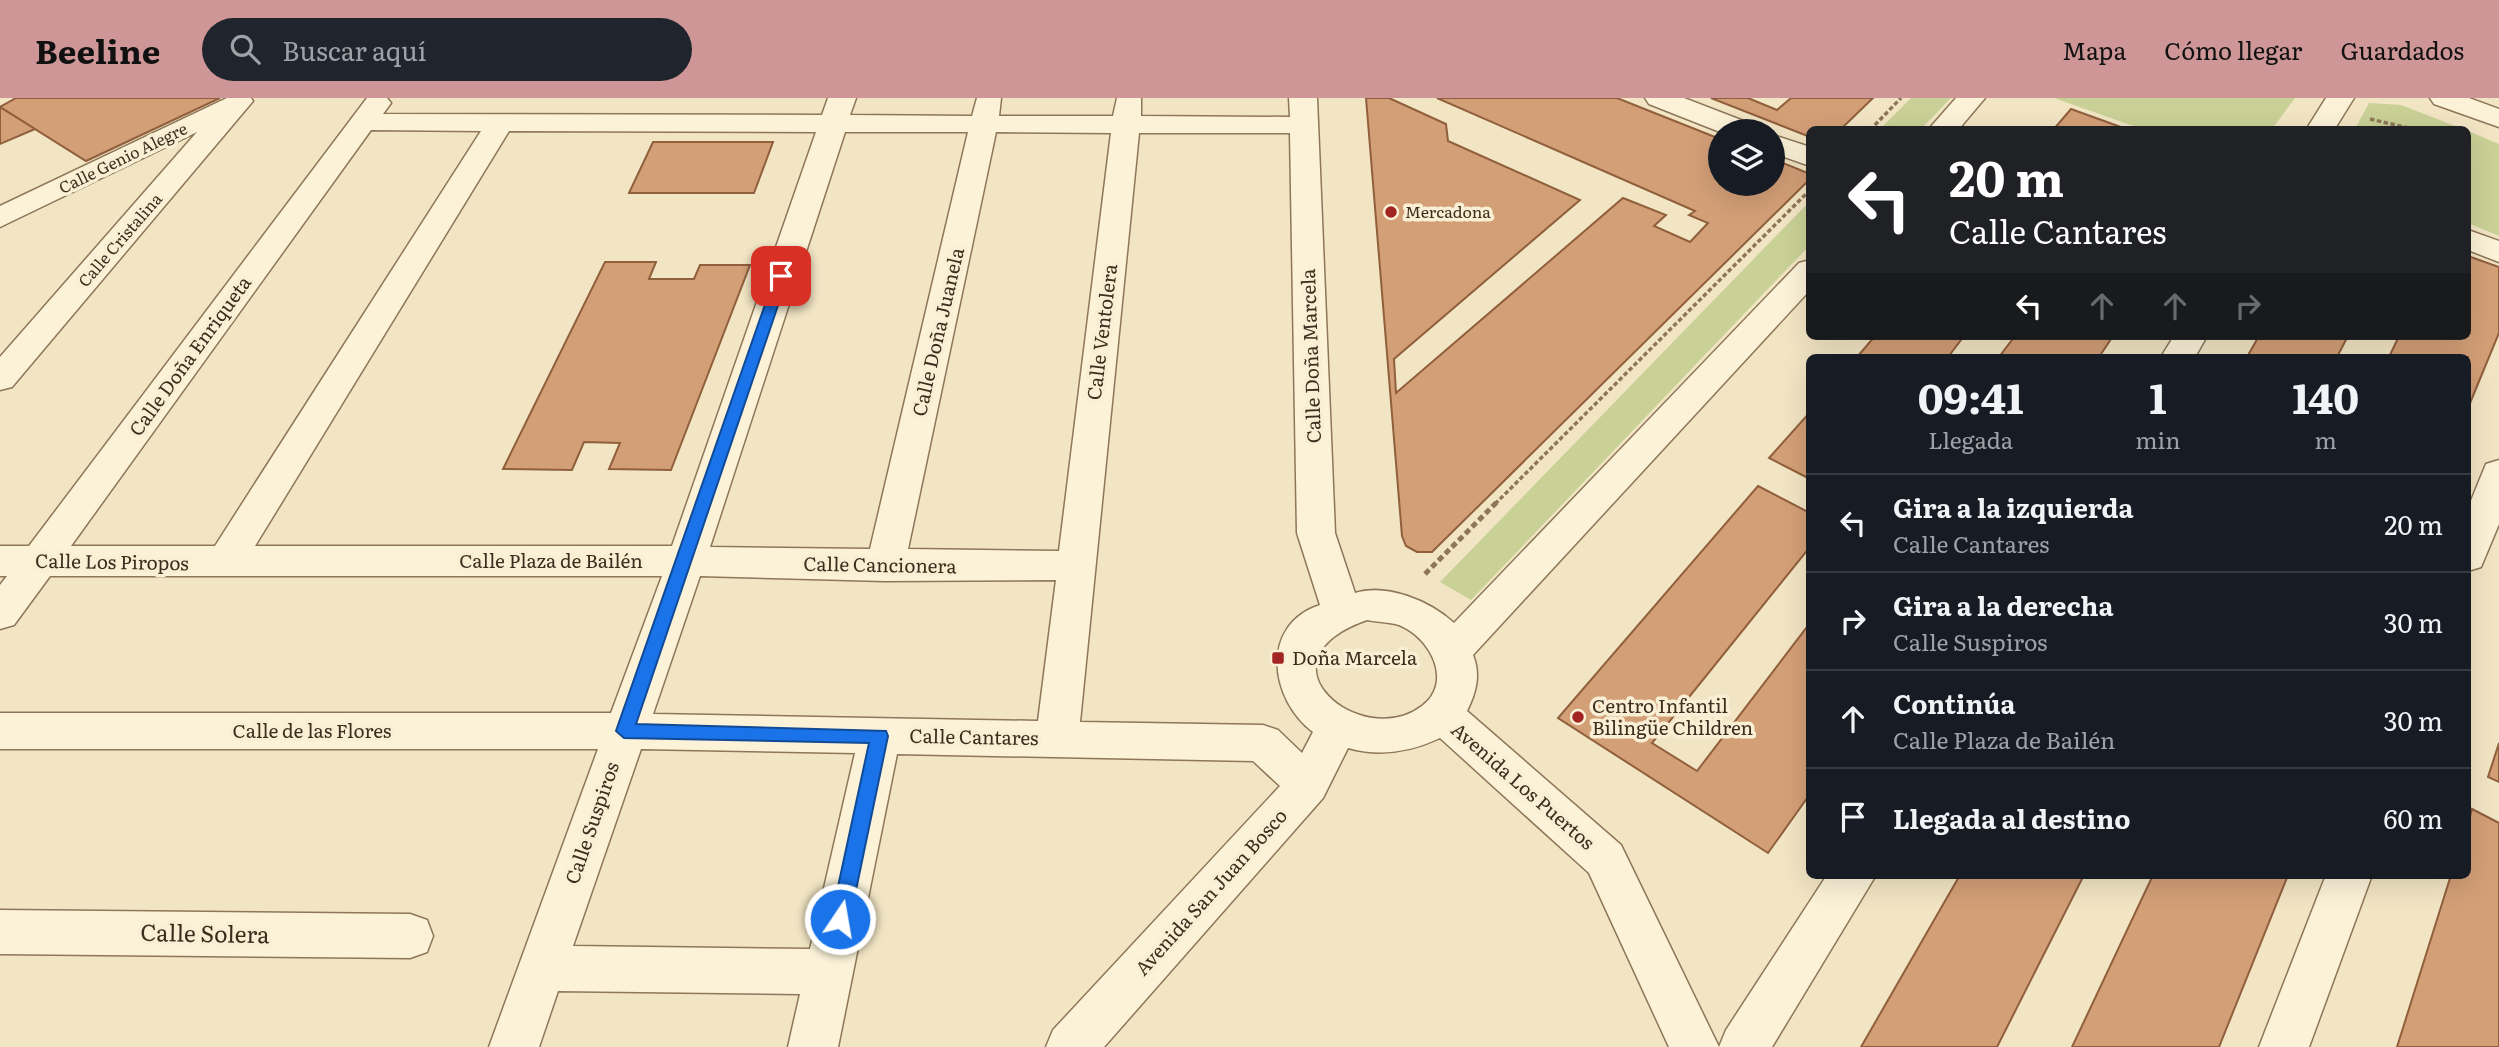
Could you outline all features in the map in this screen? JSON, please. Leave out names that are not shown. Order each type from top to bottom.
[{"type":"street","points":[[1659,98],[1713,119]]},
{"type":"street","points":[[1946,126],[1971,98]]},
{"type":"street","points":[[2322,126],[2340,98]]},
{"type":"street","points":[[2444,98],[2499,119]]},
{"type":"street","name":"Calle Genio Alegre","points":[[0,218],[242,99]]},
{"type":"street","name":"Calle Cristalina","points":[[0,379],[242,99]]},
{"type":"street","points":[[686,561],[837,109]]},
{"type":"street","points":[[371,110],[501,121],[837,109],[1304,111]]},
{"type":"street","name":"Calle Doña Enriqueta","points":[[0,614],[371,110]]},
{"type":"street","name":"Calle Doña Juanela","points":[[885,566],[987,111]]},
{"type":"street","name":"Calle Ventolera","points":[[1057,739],[1128,111]]},
{"type":"street","name":"Calle Doña Marcela","points":[[1304,111],[1316,533],[1341,610]]},
{"type":"street","points":[[225,563],[501,121]]},
{"type":"street","points":[[1785,148],[1806,155]]},
{"type":"street","points":[[2471,240],[2499,252]]},
{"type":"street","points":[[1453,650],[1806,274]]},
{"type":"street","points":[[2471,549],[2499,473]]},
{"type":"street","name":"Calle Los Piropos","points":[[0,561],[225,563]]},
{"type":"street","name":"Calle Plaza de Bailén","points":[[225,563],[686,561]]},
{"type":"street","name":"Calle Cancionera","points":[[686,561],[885,566],[1075,566]]},
{"type":"street","name":"Calle Suspiros","points":[[514,1047],[686,561]]},
{"type":"street","points":[[1366,605],[1392,607],[1417,616],[1438,631],[1453,650],[1459,672],[1455,694],[1442,714],[1421,729],[1394,737],[1364,736],[1337,727],[1309,704],[1302,694],[1295,674],[1296,653],[1306,635],[1321,620],[1341,610],[1366,605]]},
{"type":"street","name":"Avenida Los Puertos","points":[[1442,714],[1605,859],[1694,1047]]},
{"type":"street","name":"Avenida San Juan Bosco","points":[[1071,1047],[1308,785],[1337,727]]},
{"type":"street","name":"Calle de las Flores","points":[[0,731],[624,731]]},
{"type":"street","name":"Calle Cantares","points":[[624,731],[1263,743],[1308,785]]},
{"type":"street","points":[[813,1047],[880,736]]},
{"type":"street","points":[[1744,1047],[1850,879]]},
{"type":"street","points":[[2284,1047],[2347,879]]},
{"type":"street","name":"Calle Solera","points":[[0,932],[410,936]]},
{"type":"street","points":[[542,968],[829,972]]},
{"type":"path","points":[[1874,126],[1901,98]]},
{"type":"path","points":[[1392,607],[1806,194]]},
{"type":"green space","points":[[1911,98],[1951,98],[1924,126],[1883,126]]},
{"type":"green space","points":[[2054,98],[2295,98],[2274,126],[2133,126]]},
{"type":"green space","points":[[2369,103],[2401,105],[2455,126],[2357,126]]},
{"type":"green space","points":[[2471,132],[2499,144],[2499,236],[2471,224]]},
{"type":"green space","points":[[1806,205],[1806,249],[1471,600],[1440,582]]},
{"type":"building","points":[[16,98],[220,98],[86,161],[0,107]]},
{"type":"building","points":[[1366,98],[1389,98],[1446,124],[1448,141],[1580,200],[1394,359],[1396,393],[1623,198],[1666,215],[1654,226],[1690,242],[1708,223],[1689,215],[1695,211],[1437,98],[1617,98],[1708,134],[1708,196],[1785,196],[1785,164],[1806,172],[1806,183],[1432,552],[1417,552],[1406,546],[1402,536]]},
{"type":"building","points":[[1711,98],[1748,98],[1777,110],[1791,98],[1873,98],[1844,126],[1806,126],[1806,135],[1785,127],[1785,119],[1764,119]]},
{"type":"building","points":[[0,107],[35,129],[0,144]]},
{"type":"building","points":[[2071,109],[2118,126],[2056,126]]},
{"type":"building","points":[[653,142],[773,142],[754,193],[629,193]]},
{"type":"building","points":[[2471,257],[2499,267],[2499,333],[2471,401],[2471,354],[2390,354],[2397,340],[2471,340]]},
{"type":"building","points":[[605,262],[656,262],[649,279],[694,279],[700,265],[750,265],[671,470],[609,469],[620,443],[584,442],[572,470],[503,469]]},
{"type":"building","points":[[1872,340],[1961,340],[1950,354],[1860,354]]},
{"type":"building","points":[[2012,340],[2110,340],[2101,354],[2001,354]]},
{"type":"building","points":[[2257,340],[2346,340],[2339,354],[2249,354]]},
{"type":"building","points":[[1806,416],[1806,477],[1769,458]]},
{"type":"building","points":[[1758,486],[1806,511],[1806,552],[1652,743],[1697,771],[1806,628],[1806,800],[1768,853],[1558,718]]},
{"type":"building","points":[[2499,743],[2499,782],[2488,777]]},
{"type":"building","points":[[2472,809],[2499,823],[2499,1047],[2397,1047],[2450,879],[2471,879]]},
{"type":"building","points":[[1958,879],[2082,879],[1997,1047],[1861,1047]]},
{"type":"building","points":[[2151,879],[2286,879],[2219,1047],[2072,1047]]},
{"type":"place","name":"Mercadona","points":[[1391,212]]},
{"type":"place","name":"Doña Marcela","points":[[1278,658]]},
{"type":"place","name":"Centro Infantil Bilingüe Children","points":[[1578,717]]},
{"type":"route","points":[[781,276],[686,561],[624,731],[880,736],[840,919]]}]
